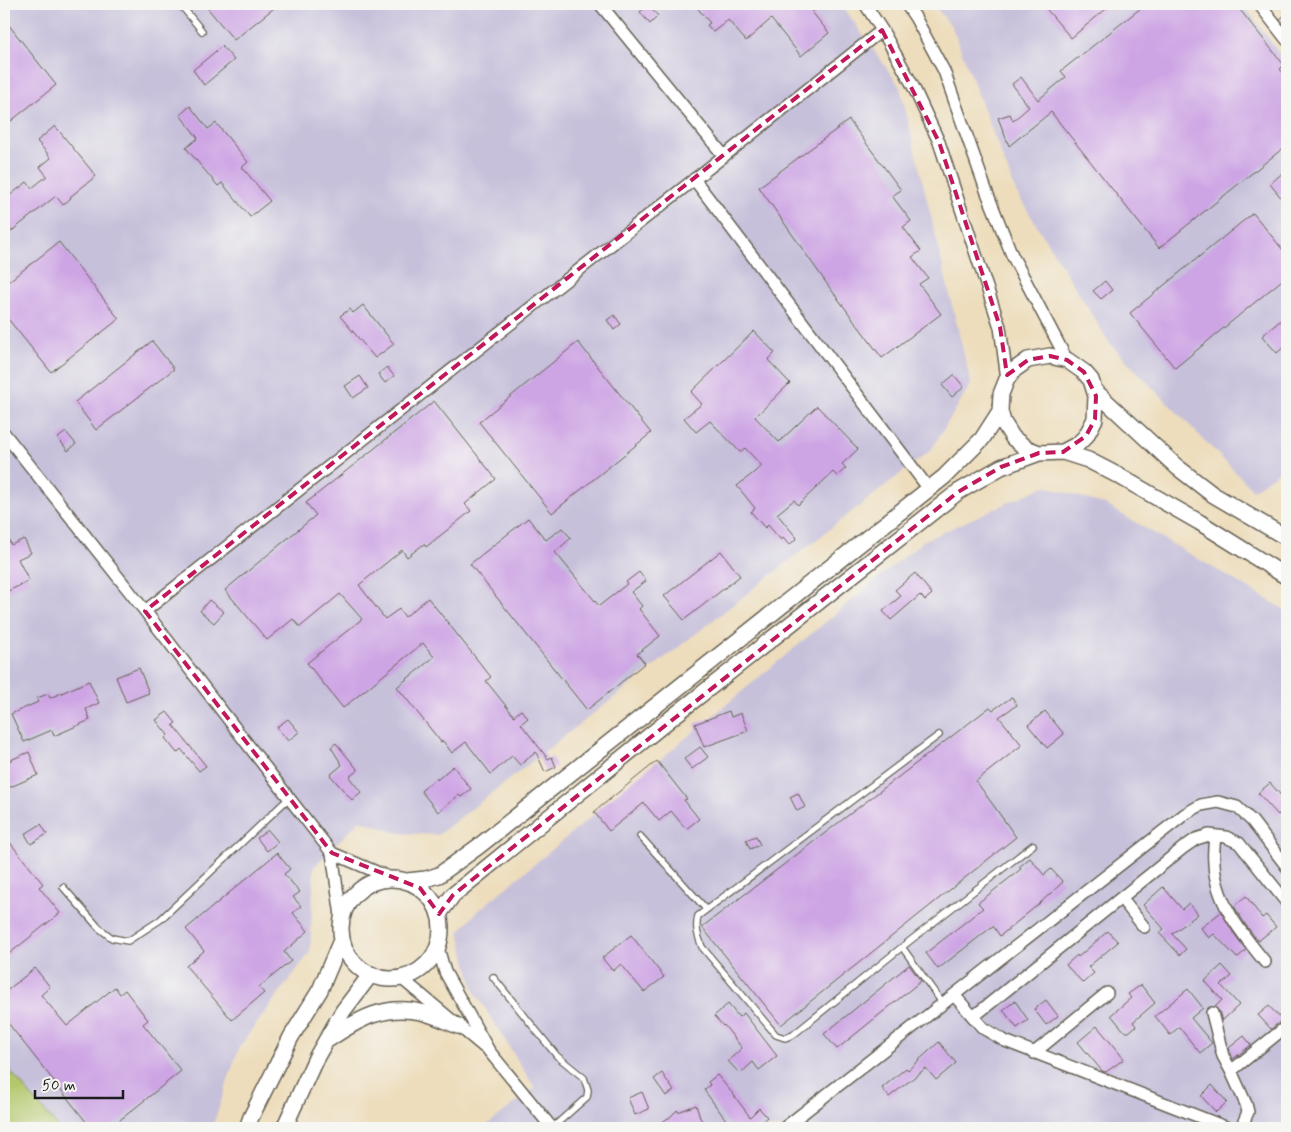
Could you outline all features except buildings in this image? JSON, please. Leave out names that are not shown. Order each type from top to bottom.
[{"type":"street","points":[[600,4],[724,156]]},
{"type":"street","points":[[865,4],[912,84],[939,142],[1000,327],[1007,378]]},
{"type":"street","points":[[906,4],[944,71],[986,190],[1012,255],[1067,360]]},
{"type":"street","points":[[1259,4],[1287,40]]},
{"type":"street","points":[[145,611],[882,30]]},
{"type":"street","points":[[694,179],[929,489]]},
{"type":"street","points":[[1038,453],[1026,448],[1013,438],[1003,422],[1000,411],[1001,394],[1007,378],[1014,370],[1028,360],[1050,356],[1067,360],[1084,372],[1091,380],[1096,396],[1095,419],[1086,436],[1078,444],[1063,452]]},
{"type":"street","points":[[1094,390],[1177,467],[1212,494],[1287,538]]},
{"type":"street","points":[[247,1128],[251,1116],[291,1037],[320,990],[342,931],[345,909],[353,896],[364,886],[378,880],[426,879],[439,875],[479,846],[944,477],[982,439],[1000,411]]},
{"type":"street","points":[[4,433],[145,611],[332,853],[420,888],[432,899],[439,914],[442,931],[438,948],[429,963],[415,973],[401,978],[386,978],[371,974],[358,966],[348,953],[342,931],[332,853]]},
{"type":"street","points":[[439,914],[453,895],[675,715],[958,492],[1001,467],[1038,453],[1063,452],[1088,460],[1199,522],[1287,578]]},
{"type":"street","points":[[784,1128],[1185,814],[1201,805],[1218,802],[1238,807],[1252,821],[1287,867]]},
{"type":"street","points":[[973,1017],[1196,839],[1209,835],[1226,837],[1239,843],[1287,903]]},
{"type":"street","points":[[1214,836],[1214,864],[1217,882],[1223,899],[1246,939],[1265,962]]},
{"type":"street","points":[[1121,898],[1144,927]]},
{"type":"street","points":[[438,948],[445,972],[490,1051],[552,1128]]},
{"type":"street","points":[[284,1128],[316,1058],[343,1011],[371,974]]},
{"type":"street","points":[[401,978],[490,1051]]},
{"type":"street","points":[[1034,1053],[1108,993]]},
{"type":"street","points":[[954,995],[983,1028],[1005,1042],[1228,1128]]},
{"type":"street","points":[[326,1041],[363,1018],[383,1012],[400,1010],[421,1012],[458,1026]]},
{"type":"street","points":[[1212,1013],[1223,1056],[1246,1104],[1248,1112],[1241,1128]]},
{"type":"street","points":[[1231,1071],[1287,1026]]},
{"type":"lane","points":[[180,4],[202,31]]},
{"type":"lane","points":[[939,735],[698,916],[696,923],[697,935],[702,947],[776,1036],[785,1038],[793,1035],[1033,845]]},
{"type":"lane","points":[[63,887],[99,928],[112,938],[128,940],[160,920],[289,798]]},
{"type":"lane","points":[[640,836],[706,909]]},
{"type":"lane","points":[[902,947],[943,1004]]},
{"type":"lane","points":[[492,977],[557,1056],[584,1078],[588,1090],[587,1098],[552,1128]]},
{"type":"highlighted area","points":[[882,30],[939,142],[1000,327],[1007,375],[1028,360],[1050,356],[1067,360],[1084,372],[1096,396],[1095,419],[1086,436],[1063,452],[1039,453],[1001,467],[958,492],[453,895],[439,914],[420,888],[332,853],[145,611]]},
{"type":"shaded area","points":[[4,4],[841,4],[900,87],[971,384],[931,450],[438,835],[397,833],[360,820],[314,867],[310,952],[239,1047],[212,1128],[59,1128],[4,1064]]},
{"type":"shaded area","points":[[933,4],[1243,4],[1287,64],[1287,466],[1253,490],[1110,344],[1016,192],[952,27]]},
{"type":"shaded area","points":[[1045,486],[1106,505],[1287,611],[1287,1128],[483,1128],[535,1088],[474,991],[459,932],[478,911],[923,541]]},
{"type":"green space","points":[[4,1064],[59,1128],[4,1128]]}]
